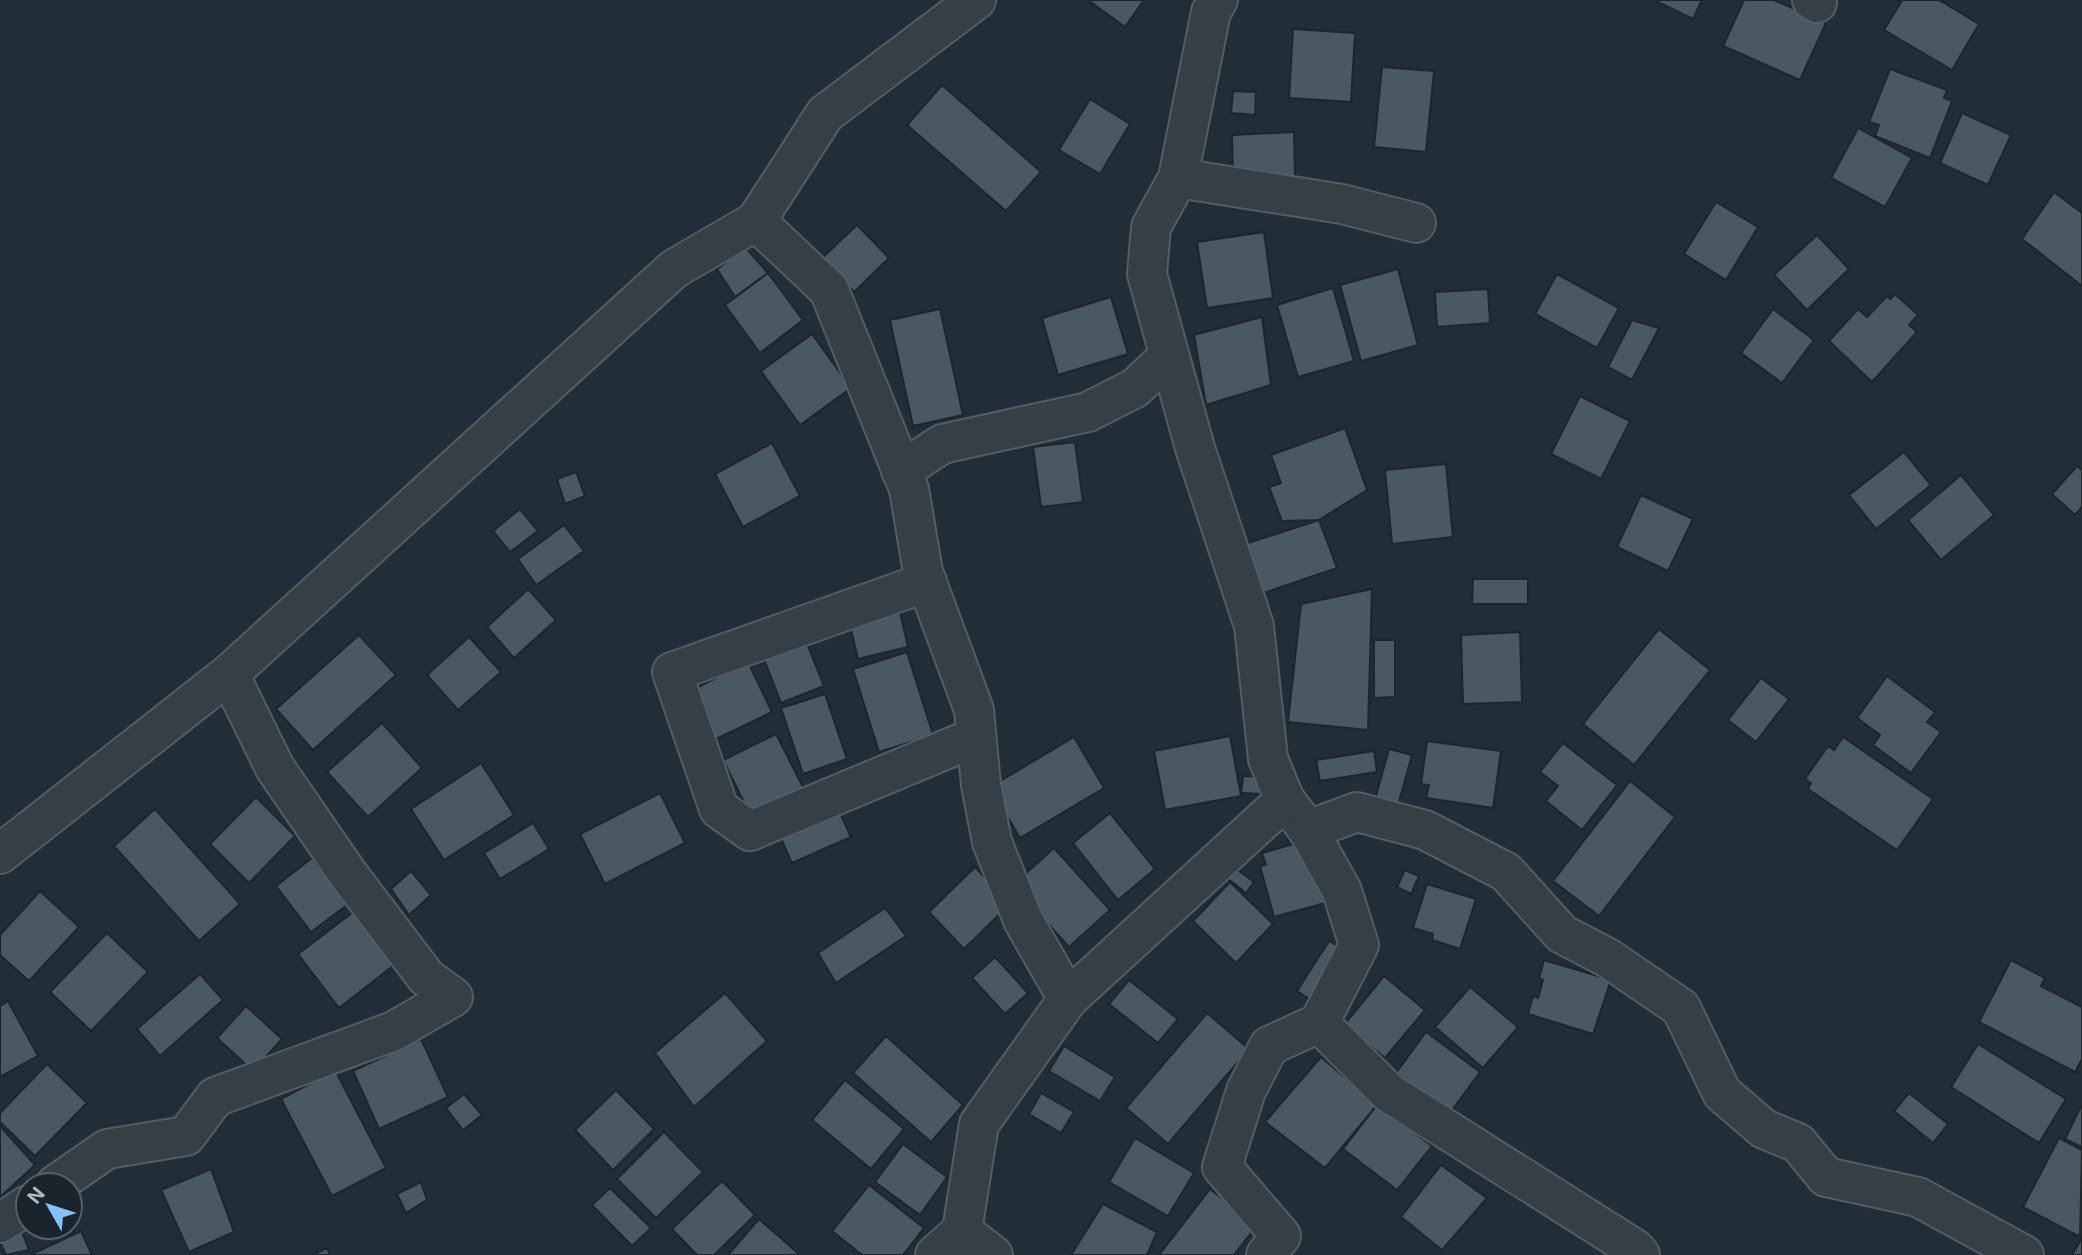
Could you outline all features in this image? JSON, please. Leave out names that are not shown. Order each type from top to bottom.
[{"type":"street","points":[[0,854],[229,674],[674,269],[755,221],[825,114],[976,0]]},
{"type":"street","points":[[1218,0],[1211,12],[1178,178],[1151,227],[1147,274],[1195,449],[1254,626],[1268,759],[1285,800],[1308,830],[1342,891],[1359,945],[1319,1023],[1269,1046],[1247,1091],[1222,1167],[1282,1236],[1266,1255]]},
{"type":"street","points":[[1178,178],[1342,204],[1416,223]]},
{"type":"street","points":[[755,221],[829,290],[909,489],[927,582],[974,710],[981,785],[992,842],[1024,920],[1068,999]]},
{"type":"street","points":[[901,471],[942,444],[1088,412],[1135,387],[1170,356]]},
{"type":"street","points":[[927,582],[672,671],[719,809],[750,831],[976,737]]},
{"type":"street","points":[[75,1171],[107,1149],[186,1136],[215,1097],[394,1031],[453,996],[426,977],[341,864],[275,768],[229,674]]},
{"type":"street","points":[[993,1255],[948,1243],[979,1124],[1068,999],[1285,800]]},
{"type":"street","points":[[1308,830],[1357,813],[1424,830],[1506,872],[1562,934],[1608,958],[1681,1008],[1722,1093],[1764,1129],[1798,1143],[1826,1177],[1918,1197],[2024,1255]]},
{"type":"street","points":[[1319,1023],[1389,1093],[1635,1249],[1640,1255]]},
{"type":"building","points":[[1088,0],[1144,0],[1125,27]]},
{"type":"building","points":[[1654,0],[1702,0],[1693,19]]},
{"type":"building","points":[[1744,0],[1774,0],[1826,23],[1800,80],[1723,46]]},
{"type":"building","points":[[1898,0],[1939,0],[1979,24],[1952,70],[1884,30],[1901,2]]},
{"type":"building","points":[[1293,29],[1355,33],[1351,102],[1289,98]]},
{"type":"building","points":[[1382,67],[1434,71],[1426,152],[1374,147]]},
{"type":"building","points":[[1890,69],[1947,90],[1944,98],[1952,101],[1930,158],[1875,136],[1879,125],[1869,122]]},
{"type":"building","points":[[942,85],[1041,172],[1006,211],[907,125]]},
{"type":"building","points":[[1233,91],[1256,92],[1255,115],[1231,113]]},
{"type":"building","points":[[1090,99],[1130,124],[1100,174],[1059,150]]},
{"type":"building","points":[[1962,113],[2011,135],[1988,185],[1940,163]]},
{"type":"building","points":[[1858,128],[1912,158],[1885,207],[1831,178]]},
{"type":"building","points":[[1294,132],[1295,178],[1233,181],[1232,135]]},
{"type":"building","points":[[2054,192],[2082,213],[2082,286],[2022,239]]},
{"type":"building","points":[[1716,202],[1758,227],[1726,280],[1684,254]]},
{"type":"building","points":[[857,225],[889,258],[854,292],[822,258]]},
{"type":"building","points":[[1264,232],[1273,298],[1207,308],[1197,242]]},
{"type":"building","points":[[1817,235],[1849,269],[1807,310],[1774,275]]},
{"type":"building","points":[[745,247],[768,273],[735,297],[717,269]]},
{"type":"building","points":[[1398,269],[1418,345],[1361,361],[1340,285]]},
{"type":"building","points":[[768,273],[803,320],[760,353],[725,305]]},
{"type":"building","points":[[1557,274],[1619,308],[1597,348],[1535,314]]},
{"type":"building","points":[[1333,288],[1354,361],[1298,377],[1277,305]]},
{"type":"building","points":[[1488,289],[1490,323],[1437,327],[1435,292]]},
{"type":"building","points":[[1895,294],[1918,315],[1909,325],[1917,332],[1872,382],[1829,341],[1858,309],[1867,317],[1887,296],[1890,299]]},
{"type":"building","points":[[1111,297],[1128,354],[1058,375],[1042,318]]},
{"type":"building","points":[[940,309],[963,415],[913,426],[890,320]]},
{"type":"building","points":[[1773,309],[1814,340],[1782,383],[1741,353]]},
{"type":"building","points":[[1262,317],[1271,385],[1206,405],[1194,335]]},
{"type":"building","points":[[1632,320],[1659,328],[1632,380],[1608,367]]},
{"type":"building","points":[[812,334],[851,388],[800,425],[761,371]]},
{"type":"building","points":[[1580,396],[1630,421],[1601,479],[1551,454]]},
{"type":"building","points":[[1345,428],[1367,490],[1319,520],[1282,521],[1269,487],[1281,483],[1271,455]]},
{"type":"building","points":[[1075,442],[1083,502],[1041,507],[1033,447]]},
{"type":"building","points":[[772,443],[800,496],[743,527],[715,474]]},
{"type":"building","points":[[1904,452],[1931,485],[1876,529],[1849,495]]},
{"type":"building","points":[[1446,464],[1453,537],[1392,544],[1385,470]]},
{"type":"building","points":[[2077,466],[2082,470],[2082,507],[2075,515],[2052,494]]},
{"type":"building","points":[[576,472],[585,496],[565,504],[557,479]]},
{"type":"building","points":[[1961,475],[1994,515],[1941,560],[1908,520]]},
{"type":"building","points":[[1641,495],[1693,519],[1668,571],[1617,547]]},
{"type":"building","points":[[520,509],[538,531],[510,552],[493,531]]},
{"type":"building","points":[[1319,520],[1337,568],[1258,595],[1245,544]]},
{"type":"building","points":[[564,525],[584,551],[536,585],[518,559]]},
{"type":"building","points":[[1473,579],[1528,579],[1528,604],[1472,604]]},
{"type":"building","points":[[528,589],[556,620],[514,658],[487,627]]},
{"type":"building","points":[[1372,589],[1368,730],[1288,722],[1301,604]]},
{"type":"building","points":[[897,600],[908,647],[858,659],[847,612]]},
{"type":"building","points":[[1659,629],[1710,670],[1634,765],[1583,724]]},
{"type":"building","points":[[1520,632],[1522,702],[1463,704],[1461,635]]},
{"type":"building","points":[[359,635],[396,675],[313,750],[276,709]]},
{"type":"building","points":[[804,636],[824,686],[781,703],[762,654]]},
{"type":"building","points":[[469,637],[501,672],[458,710],[427,675]]},
{"type":"building","points":[[1374,640],[1395,640],[1395,697],[1374,698]]},
{"type":"building","points":[[907,652],[933,735],[879,752],[853,669]]},
{"type":"building","points":[[748,662],[772,712],[714,740],[690,691]]},
{"type":"building","points":[[1887,676],[1935,712],[1927,722],[1941,732],[1911,773],[1873,745],[1880,735],[1857,718]]},
{"type":"building","points":[[1761,678],[1789,699],[1756,742],[1728,720]]},
{"type":"building","points":[[825,694],[847,759],[803,774],[781,708]]},
{"type":"building","points":[[382,723],[422,768],[368,817],[327,772]]},
{"type":"building","points":[[776,734],[804,789],[751,816],[723,760]]},
{"type":"building","points":[[1230,736],[1241,796],[1165,810],[1154,751]]},
{"type":"building","points":[[1074,737],[1104,788],[1020,838],[990,787]]},
{"type":"building","points":[[1843,737],[1933,799],[1897,850],[1808,789],[1811,783],[1805,779],[1828,746],[1834,750]]},
{"type":"building","points":[[1427,741],[1501,751],[1493,808],[1426,798],[1429,785],[1421,784]]},
{"type":"building","points":[[1563,743],[1617,785],[1582,830],[1546,801],[1558,786],[1540,772]]},
{"type":"building","points":[[1389,749],[1412,755],[1397,809],[1374,803]]},
{"type":"building","points":[[1374,751],[1377,772],[1320,781],[1316,760]]},
{"type":"building","points":[[481,763],[514,815],[444,860],[411,809]]},
{"type":"building","points":[[1243,776],[1265,777],[1264,794],[1241,793]]},
{"type":"building","points":[[1630,781],[1675,817],[1599,916],[1553,881]]},
{"type":"building","points":[[660,793],[685,843],[605,884],[580,834]]},
{"type":"building","points":[[256,797],[295,836],[249,883],[210,844]]},
{"type":"building","points":[[836,804],[851,837],[792,863],[777,830]]},
{"type":"building","points":[[155,809],[240,904],[199,941],[114,846]]},
{"type":"building","points":[[1110,813],[1155,869],[1118,900],[1073,843]]},
{"type":"building","points":[[533,823],[549,849],[500,879],[484,853]]},
{"type":"building","points":[[1304,841],[1329,902],[1274,917],[1260,866],[1266,865],[1262,853]]},
{"type":"building","points":[[1054,848],[1110,910],[1069,947],[1013,885]]},
{"type":"building","points":[[312,858],[347,905],[311,932],[276,886]]},
{"type":"building","points":[[975,867],[1010,904],[964,949],[929,912]]},
{"type":"building","points":[[1235,868],[1254,882],[1246,893],[1227,878]]},
{"type":"building","points":[[1405,870],[1419,876],[1411,894],[1397,887]]},
{"type":"building","points":[[411,871],[431,895],[409,915],[391,889]]},
{"type":"building","points":[[1230,882],[1273,924],[1236,963],[1193,921]]},
{"type":"building","points":[[1427,884],[1476,899],[1460,949],[1432,940],[1433,934],[1413,928]]},
{"type":"building","points":[[40,891],[79,927],[29,981],[0,955],[0,935]]},
{"type":"building","points":[[361,906],[402,959],[339,1008],[298,954]]},
{"type":"building","points":[[885,908],[906,936],[836,983],[818,953]]},
{"type":"building","points":[[107,933],[148,972],[91,1031],[50,992]]},
{"type":"building","points":[[1329,941],[1347,952],[1314,1002],[1297,991]]},
{"type":"building","points":[[995,957],[1028,993],[1005,1014],[972,978]]},
{"type":"building","points":[[1544,960],[1611,980],[1593,1034],[1528,1014],[1533,996],[1538,998],[1543,980],[1539,978]]},
{"type":"building","points":[[2011,960],[2045,978],[2041,986],[2082,1007],[2082,1059],[2075,1072],[1979,1022]]},
{"type":"building","points":[[200,974],[223,1000],[160,1056],[137,1029]]},
{"type":"building","points":[[1384,976],[1425,1010],[1385,1058],[1344,1025]]},
{"type":"building","points":[[1129,980],[1178,1019],[1158,1043],[1109,1004]]},
{"type":"building","points":[[1470,987],[1518,1027],[1483,1068],[1435,1027]]},
{"type":"building","points":[[725,993],[767,1041],[694,1107],[655,1053]]},
{"type":"building","points":[[8,1001],[38,1056],[0,1077],[0,1006]]},
{"type":"building","points":[[246,1006],[282,1039],[253,1071],[217,1038]]},
{"type":"building","points":[[1207,1013],[1249,1049],[1168,1144],[1126,1108]]},
{"type":"building","points":[[1426,1032],[1480,1072],[1442,1124],[1388,1084]]},
{"type":"building","points":[[886,1036],[963,1105],[931,1142],[853,1073]]},
{"type":"building","points":[[421,1039],[448,1097],[379,1129],[353,1071]]},
{"type":"building","points":[[1978,1044],[2066,1099],[2039,1143],[1951,1087]]},
{"type":"building","points":[[1064,1046],[1115,1077],[1100,1101],[1049,1071]]},
{"type":"building","points":[[1321,1057],[1377,1105],[1325,1168],[1265,1122]]},
{"type":"building","points":[[47,1064],[87,1103],[35,1156],[0,1122],[0,1113]]},
{"type":"building","points":[[335,1070],[386,1168],[332,1196],[281,1099]]},
{"type":"building","points":[[845,1080],[904,1129],[871,1169],[812,1120]]},
{"type":"building","points":[[616,1090],[654,1129],[613,1170],[575,1130]]},
{"type":"building","points":[[1041,1093],[1074,1112],[1061,1133],[1029,1114]]},
{"type":"building","points":[[1909,1093],[1948,1124],[1933,1143],[1894,1111]]},
{"type":"building","points":[[464,1094],[482,1115],[463,1130],[446,1108]]},
{"type":"building","points":[[1377,1105],[1432,1146],[1397,1190],[1343,1149]]},
{"type":"building","points":[[2082,1106],[2082,1147],[2065,1139]]},
{"type":"building","points":[[0,1126],[35,1165],[28,1171],[14,1171],[14,1184],[0,1197]]},
{"type":"building","points":[[664,1132],[703,1172],[656,1218],[617,1179]]},
{"type":"building","points":[[1135,1138],[1194,1173],[1168,1216],[1109,1182]]},
{"type":"building","points":[[2059,1138],[2082,1150],[2080,1237],[2023,1207]]},
{"type":"building","points":[[903,1144],[947,1177],[920,1215],[875,1182]]},
{"type":"building","points":[[1441,1165],[1487,1198],[1442,1250],[1401,1217]]},
{"type":"building","points":[[211,1169],[234,1232],[189,1252],[161,1190]]},
{"type":"building","points":[[722,1181],[755,1215],[714,1255],[697,1255],[672,1229]]},
{"type":"building","points":[[421,1182],[427,1200],[406,1213],[397,1194]]},
{"type":"building","points":[[869,1185],[924,1228],[903,1255],[862,1255],[832,1231]]},
{"type":"building","points":[[610,1188],[651,1228],[632,1246],[592,1205]]},
{"type":"building","points":[[1210,1189],[1257,1225],[1234,1255],[1159,1255]]},
{"type":"building","points":[[1103,1204],[1157,1232],[1147,1255],[1071,1255]]},
{"type":"building","points":[[759,1219],[800,1255],[728,1255]]},
{"type":"building","points":[[14,1236],[14,1241],[26,1241],[29,1250],[6,1255],[0,1242]]},
{"type":"building","points":[[84,1238],[92,1255],[30,1255],[60,1241],[84,1241]]},
{"type":"building","points":[[2082,1238],[2082,1255],[2072,1255]]},
{"type":"building","points":[[327,1248],[330,1255],[313,1255]]}]
